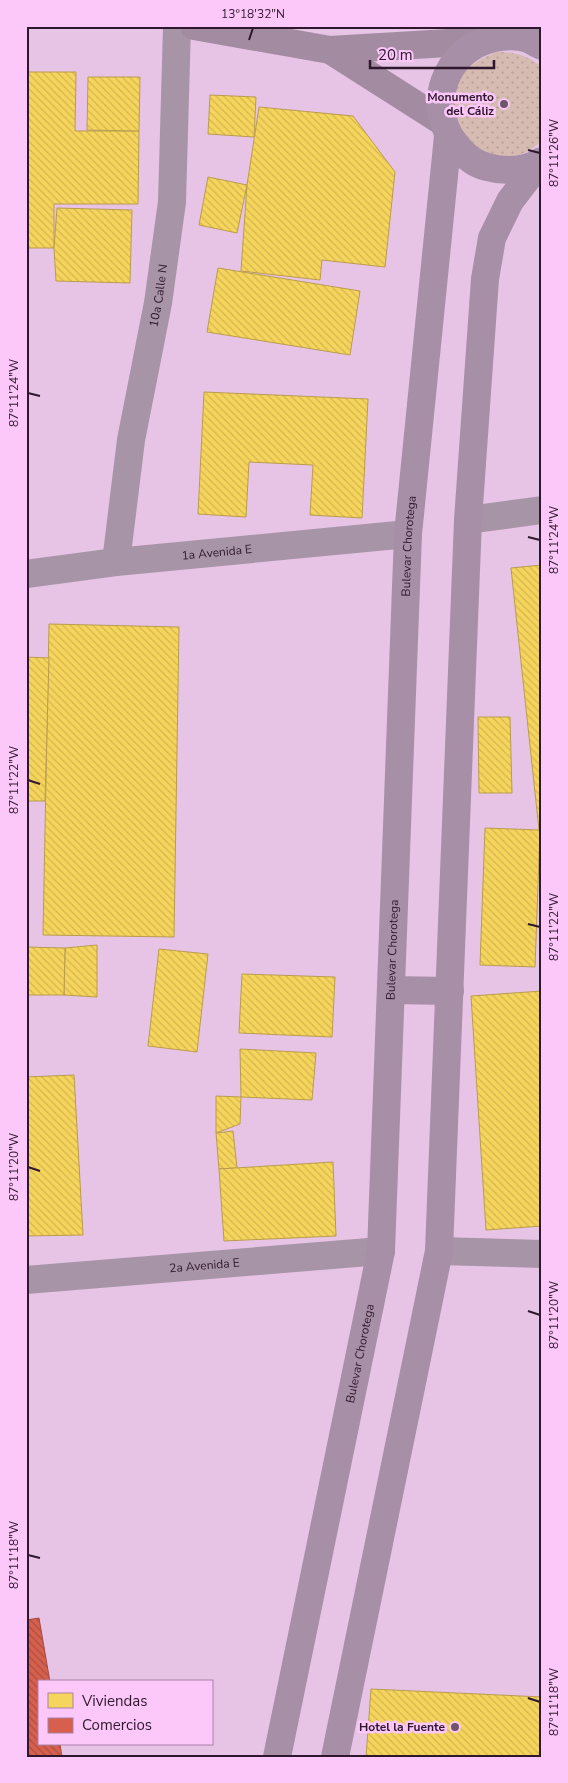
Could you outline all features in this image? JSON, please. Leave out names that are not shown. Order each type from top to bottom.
[{"type":"highway","points":[[482,41],[505,36],[537,41]]},
{"type":"highway","name":"Bulevar Chorotega","points":[[277,1757],[381,1251],[408,534],[446,129],[441,98],[447,74],[461,54],[482,41]]},
{"type":"highway","points":[[446,129],[461,152],[479,165],[499,171],[520,169],[541,162]]},
{"type":"highway","points":[[335,1757],[439,1251],[468,520],[485,279],[492,238],[510,201],[541,162]]},
{"type":"highway","points":[[391,990],[450,991]]},
{"type":"main road","points":[[194,26],[330,50],[482,41]]},
{"type":"main road","points":[[330,50],[446,129]]},
{"type":"street","name":"10a Calle N","points":[[116,562],[131,440],[158,303],[172,202],[176,26]]},
{"type":"street","points":[[468,520],[542,510]]},
{"type":"street","name":"1a Avenida E","points":[[26,574],[116,562],[408,534]]},
{"type":"street","name":"2a Avenida E","points":[[26,1280],[381,1251]]},
{"type":"street","points":[[439,1251],[542,1254]]},
{"type":"shaded area","points":[[497,52],[521,55],[542,67],[542,140],[519,155],[497,156],[477,147],[462,131],[454,110],[455,88],[469,68]]},
{"type":"building: Viviendas","points":[[26,72],[76,72],[75,131],[139,131],[138,204],[54,204],[54,248],[26,248]]},
{"type":"building: Viviendas","points":[[88,77],[140,77],[139,131],[87,130]]},
{"type":"building: Viviendas","points":[[210,95],[256,97],[254,137],[208,134]]},
{"type":"building: Viviendas","points":[[259,107],[353,116],[395,172],[385,267],[322,260],[320,280],[241,271],[247,185]]},
{"type":"building: Viviendas","points":[[208,177],[247,185],[237,233],[199,225]]},
{"type":"building: Viviendas","points":[[57,208],[132,210],[130,283],[56,281],[54,248]]},
{"type":"building: Viviendas","points":[[218,268],[360,291],[350,355],[207,332]]},
{"type":"building: Viviendas","points":[[204,392],[368,399],[362,518],[310,515],[313,465],[249,462],[246,517],[198,514]]},
{"type":"building: Viviendas","points":[[542,565],[542,858],[511,568]]},
{"type":"building: Viviendas","points":[[49,624],[179,627],[174,937],[43,935]]},
{"type":"building: Viviendas","points":[[26,657],[49,658],[45,801],[26,801]]},
{"type":"building: Viviendas","points":[[478,717],[510,717],[512,793],[479,793]]},
{"type":"building: Viviendas","points":[[485,828],[540,830],[535,967],[480,965]]},
{"type":"building: Viviendas","points":[[97,945],[97,997],[64,995],[65,948]]},
{"type":"building: Viviendas","points":[[26,947],[65,948],[64,995],[26,995]]},
{"type":"building: Viviendas","points":[[159,949],[208,954],[197,1052],[148,1046]]},
{"type":"building: Viviendas","points":[[242,974],[335,977],[332,1037],[239,1033]]},
{"type":"building: Viviendas","points":[[542,991],[542,1226],[486,1230],[471,996]]},
{"type":"building: Viviendas","points":[[240,1049],[316,1053],[312,1100],[241,1097]]},
{"type":"building: Viviendas","points":[[74,1075],[83,1235],[26,1236],[26,1077]]},
{"type":"building: Viviendas","points":[[216,1096],[241,1097],[240,1124],[216,1133]]},
{"type":"building: Viviendas","points":[[233,1131],[237,1168],[219,1169],[216,1133]]},
{"type":"building: Viviendas","points":[[333,1162],[336,1236],[224,1241],[219,1169]]},
{"type":"building: Viviendas","name":"Hotel la Fuente","points":[[371,1689],[542,1697],[542,1757],[366,1757]]},
{"type":"building: Comercios","points":[[39,1618],[50,1680],[38,1680],[38,1746],[60,1746],[62,1757],[26,1757],[26,1620]]},
{"type":"place","name":"Monumento del Cáliz","points":[[504,104]]},
{"type":"place","name":"Hotel la Fuente","points":[[455,1727]]}]
